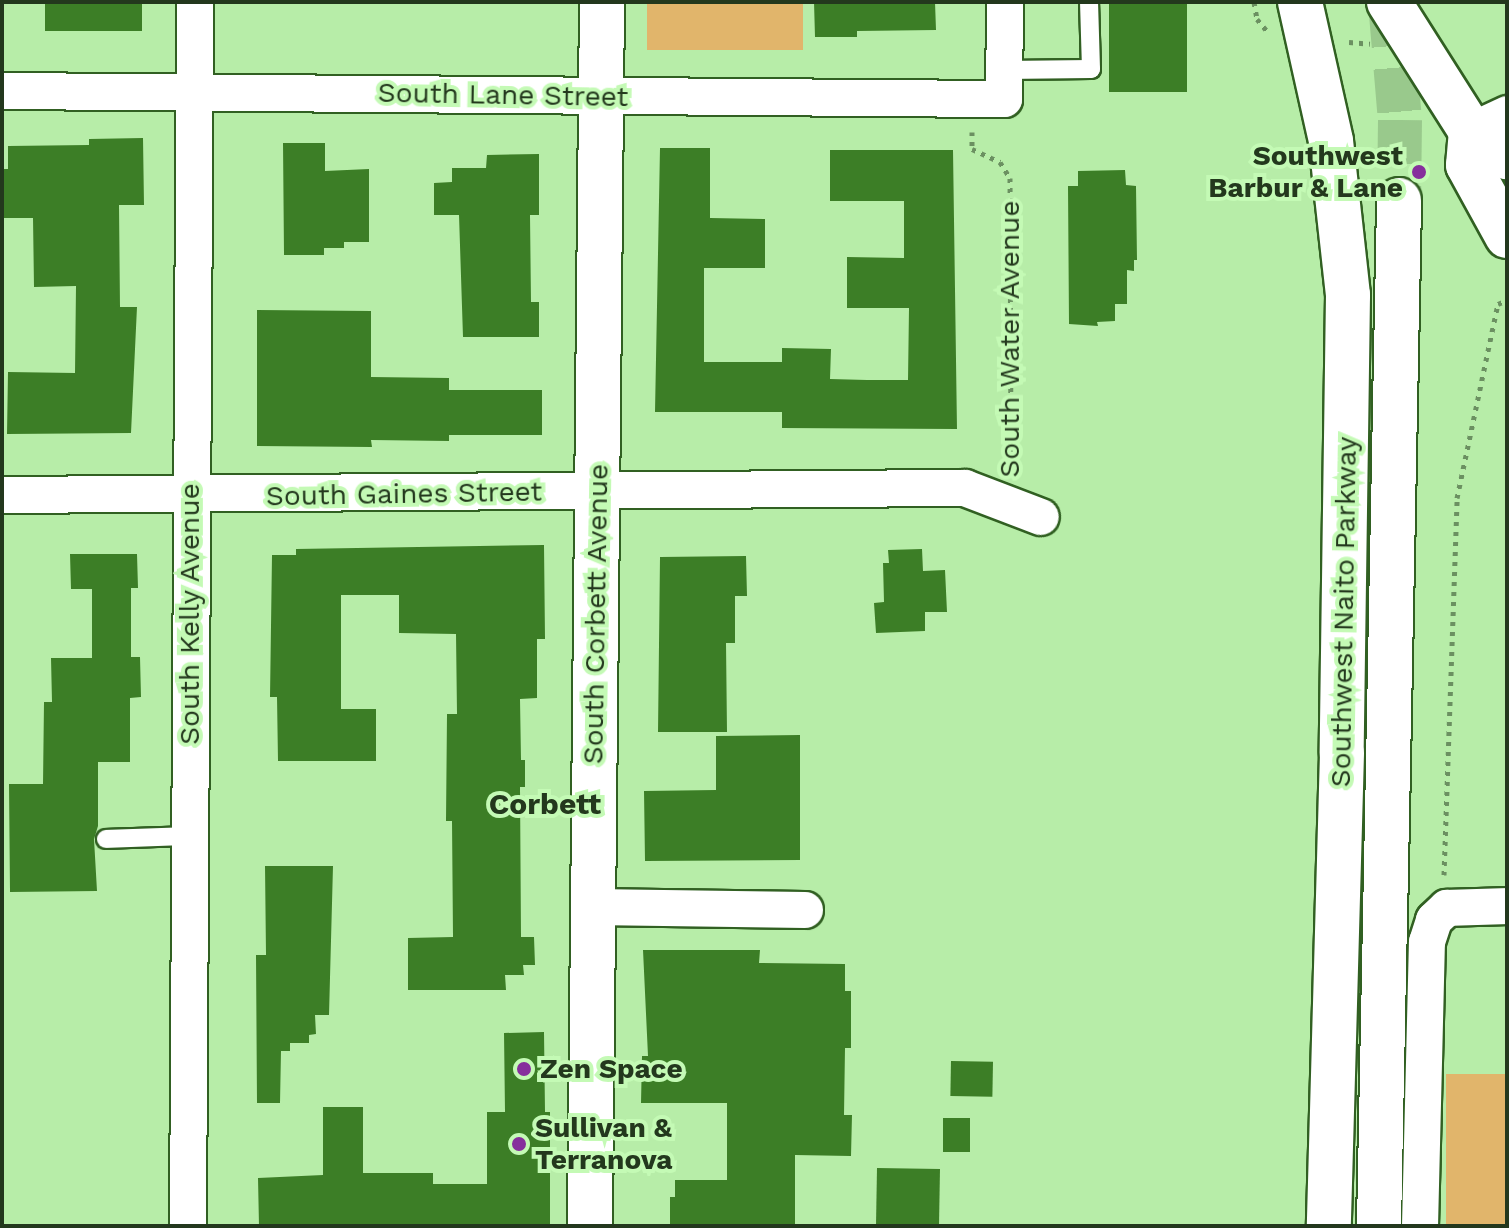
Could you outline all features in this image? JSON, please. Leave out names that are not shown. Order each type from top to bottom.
[{"type":"main road","name":"South Corbett Avenue","points":[[590,1226],[602,2]]},
{"type":"main road","points":[[1389,2],[1420,48],[1489,122],[1507,157]]},
{"type":"main road","name":"Southwest Naito Parkway","points":[[1305,20],[1336,175],[1348,310],[1344,627],[1329,1226]]},
{"type":"main road","points":[[1489,122],[1468,165],[1507,236]]},
{"type":"main road","name":"Southwest Naito Parkway","points":[[1379,1226],[1399,200]]},
{"type":"street","name":"South Kelly Avenue","points":[[188,1226],[195,2]]},
{"type":"street","points":[[993,89],[1005,2]]},
{"type":"street","name":"South Lane Street","points":[[2,91],[602,95],[993,89]]},
{"type":"street","name":"South Gaines Street","points":[[2,495],[965,488],[1026,511]]},
{"type":"street","points":[[1420,1226],[1427,942],[1434,920],[1447,908],[1507,906]]},
{"type":"street","points":[[593,907],[805,910]]},
{"type":"lane","points":[[993,89],[1091,69],[1089,2]]},
{"type":"lane","points":[[106,839],[189,836]]},
{"type":"path","points":[[1305,20],[1420,48]]},
{"type":"path","name":"South Water Avenue","points":[[993,89],[972,149],[1000,162],[1010,178],[1026,511]]},
{"type":"path","points":[[1447,908],[1444,876],[1457,498],[1498,304],[1507,300]]},
{"type":"shaded area","points":[[647,2],[803,2],[803,50],[647,50]]},
{"type":"shaded area","points":[[1446,1074],[1507,1074],[1507,1226],[1446,1226]]},
{"type":"building","points":[[45,2],[142,2],[142,31],[45,31]]},
{"type":"building","points":[[814,2],[935,2],[936,30],[857,31],[857,37],[815,37]]},
{"type":"building","points":[[1109,2],[1187,2],[1187,92],[1109,92]]},
{"type":"building","points":[[143,138],[144,205],[119,205],[120,307],[137,307],[131,433],[7,434],[8,372],[75,373],[76,286],[34,287],[33,218],[2,218],[2,169],[8,169],[8,146],[89,145],[89,139]]},
{"type":"building","points":[[283,143],[325,143],[325,171],[369,169],[369,242],[344,242],[344,248],[324,248],[324,255],[284,255]]},
{"type":"building","points":[[660,148],[710,148],[710,218],[765,219],[765,268],[704,268],[704,362],[782,362],[782,348],[831,349],[830,379],[867,380],[908,380],[909,308],[847,308],[847,257],[904,258],[904,201],[830,201],[830,150],[953,150],[957,429],[782,428],[782,412],[655,412]]},
{"type":"building","points":[[539,154],[539,215],[530,215],[531,302],[539,302],[539,337],[463,337],[459,215],[434,215],[434,183],[452,182],[452,168],[486,168],[487,155]]},
{"type":"building","points":[[1125,170],[1126,185],[1136,186],[1137,260],[1134,260],[1134,271],[1127,270],[1127,304],[1115,304],[1115,321],[1097,322],[1098,326],[1069,324],[1068,186],[1078,186],[1078,171]]},
{"type":"building","points":[[257,310],[371,311],[371,377],[449,378],[449,390],[542,390],[542,435],[449,435],[449,441],[371,440],[372,447],[257,446]]},
{"type":"building","points":[[544,545],[545,639],[537,639],[537,698],[520,699],[521,760],[525,760],[525,787],[520,787],[521,937],[534,937],[535,965],[523,965],[524,975],[505,975],[506,990],[408,990],[408,938],[453,937],[452,821],[446,821],[447,714],[457,714],[456,634],[399,633],[399,595],[341,595],[341,709],[376,709],[376,761],[278,761],[277,697],[270,697],[272,555],[296,555],[296,549]]},
{"type":"building","points":[[922,549],[923,571],[945,570],[947,612],[925,612],[925,631],[876,633],[874,603],[884,602],[883,563],[889,563],[888,550]]},
{"type":"building","points":[[70,554],[137,554],[138,588],[131,588],[131,657],[140,657],[141,697],[130,698],[130,762],[98,762],[98,826],[94,839],[97,891],[10,892],[9,784],[43,784],[44,702],[52,702],[51,658],[92,658],[92,589],[71,589]]},
{"type":"building","points":[[746,556],[747,596],[735,596],[735,643],[726,643],[727,732],[658,732],[660,557]]},
{"type":"building","points":[[800,735],[800,860],[645,861],[644,791],[716,790],[716,736]]},
{"type":"building","points":[[265,866],[333,866],[329,1015],[315,1015],[316,1034],[309,1035],[309,1043],[290,1043],[290,1051],[281,1051],[280,1103],[257,1103],[256,955],[266,955]]},
{"type":"building","points":[[643,950],[760,950],[759,963],[845,964],[845,991],[851,991],[851,1048],[845,1048],[844,1115],[852,1115],[851,1156],[795,1155],[795,1226],[670,1226],[670,1197],[675,1197],[675,1180],[727,1180],[727,1103],[641,1103],[642,1056],[648,1056]]},
{"type":"building","points":[[544,1032],[545,1112],[550,1112],[550,1226],[259,1226],[258,1178],[323,1175],[323,1107],[363,1107],[363,1173],[433,1173],[433,1184],[487,1184],[487,1112],[505,1112],[504,1033]]},
{"type":"building","points":[[951,1061],[993,1062],[992,1097],[950,1096]]},
{"type":"building","points":[[943,1118],[970,1118],[970,1152],[943,1152]]},
{"type":"building","points":[[877,1168],[940,1169],[939,1226],[876,1226]]},
{"type":"tunnel","points":[[1390,2],[1400,120],[1399,200]]},
{"type":"place","name":"Southwest Barbur & Lane","points":[[1419,172]]},
{"type":"place","name":"Zen Space","points":[[524,1069]]},
{"type":"place","name":"Sullivan & Terranova","points":[[519,1144]]},
{"type":"district","name":"Corbett","points":[[545,804]]}]
